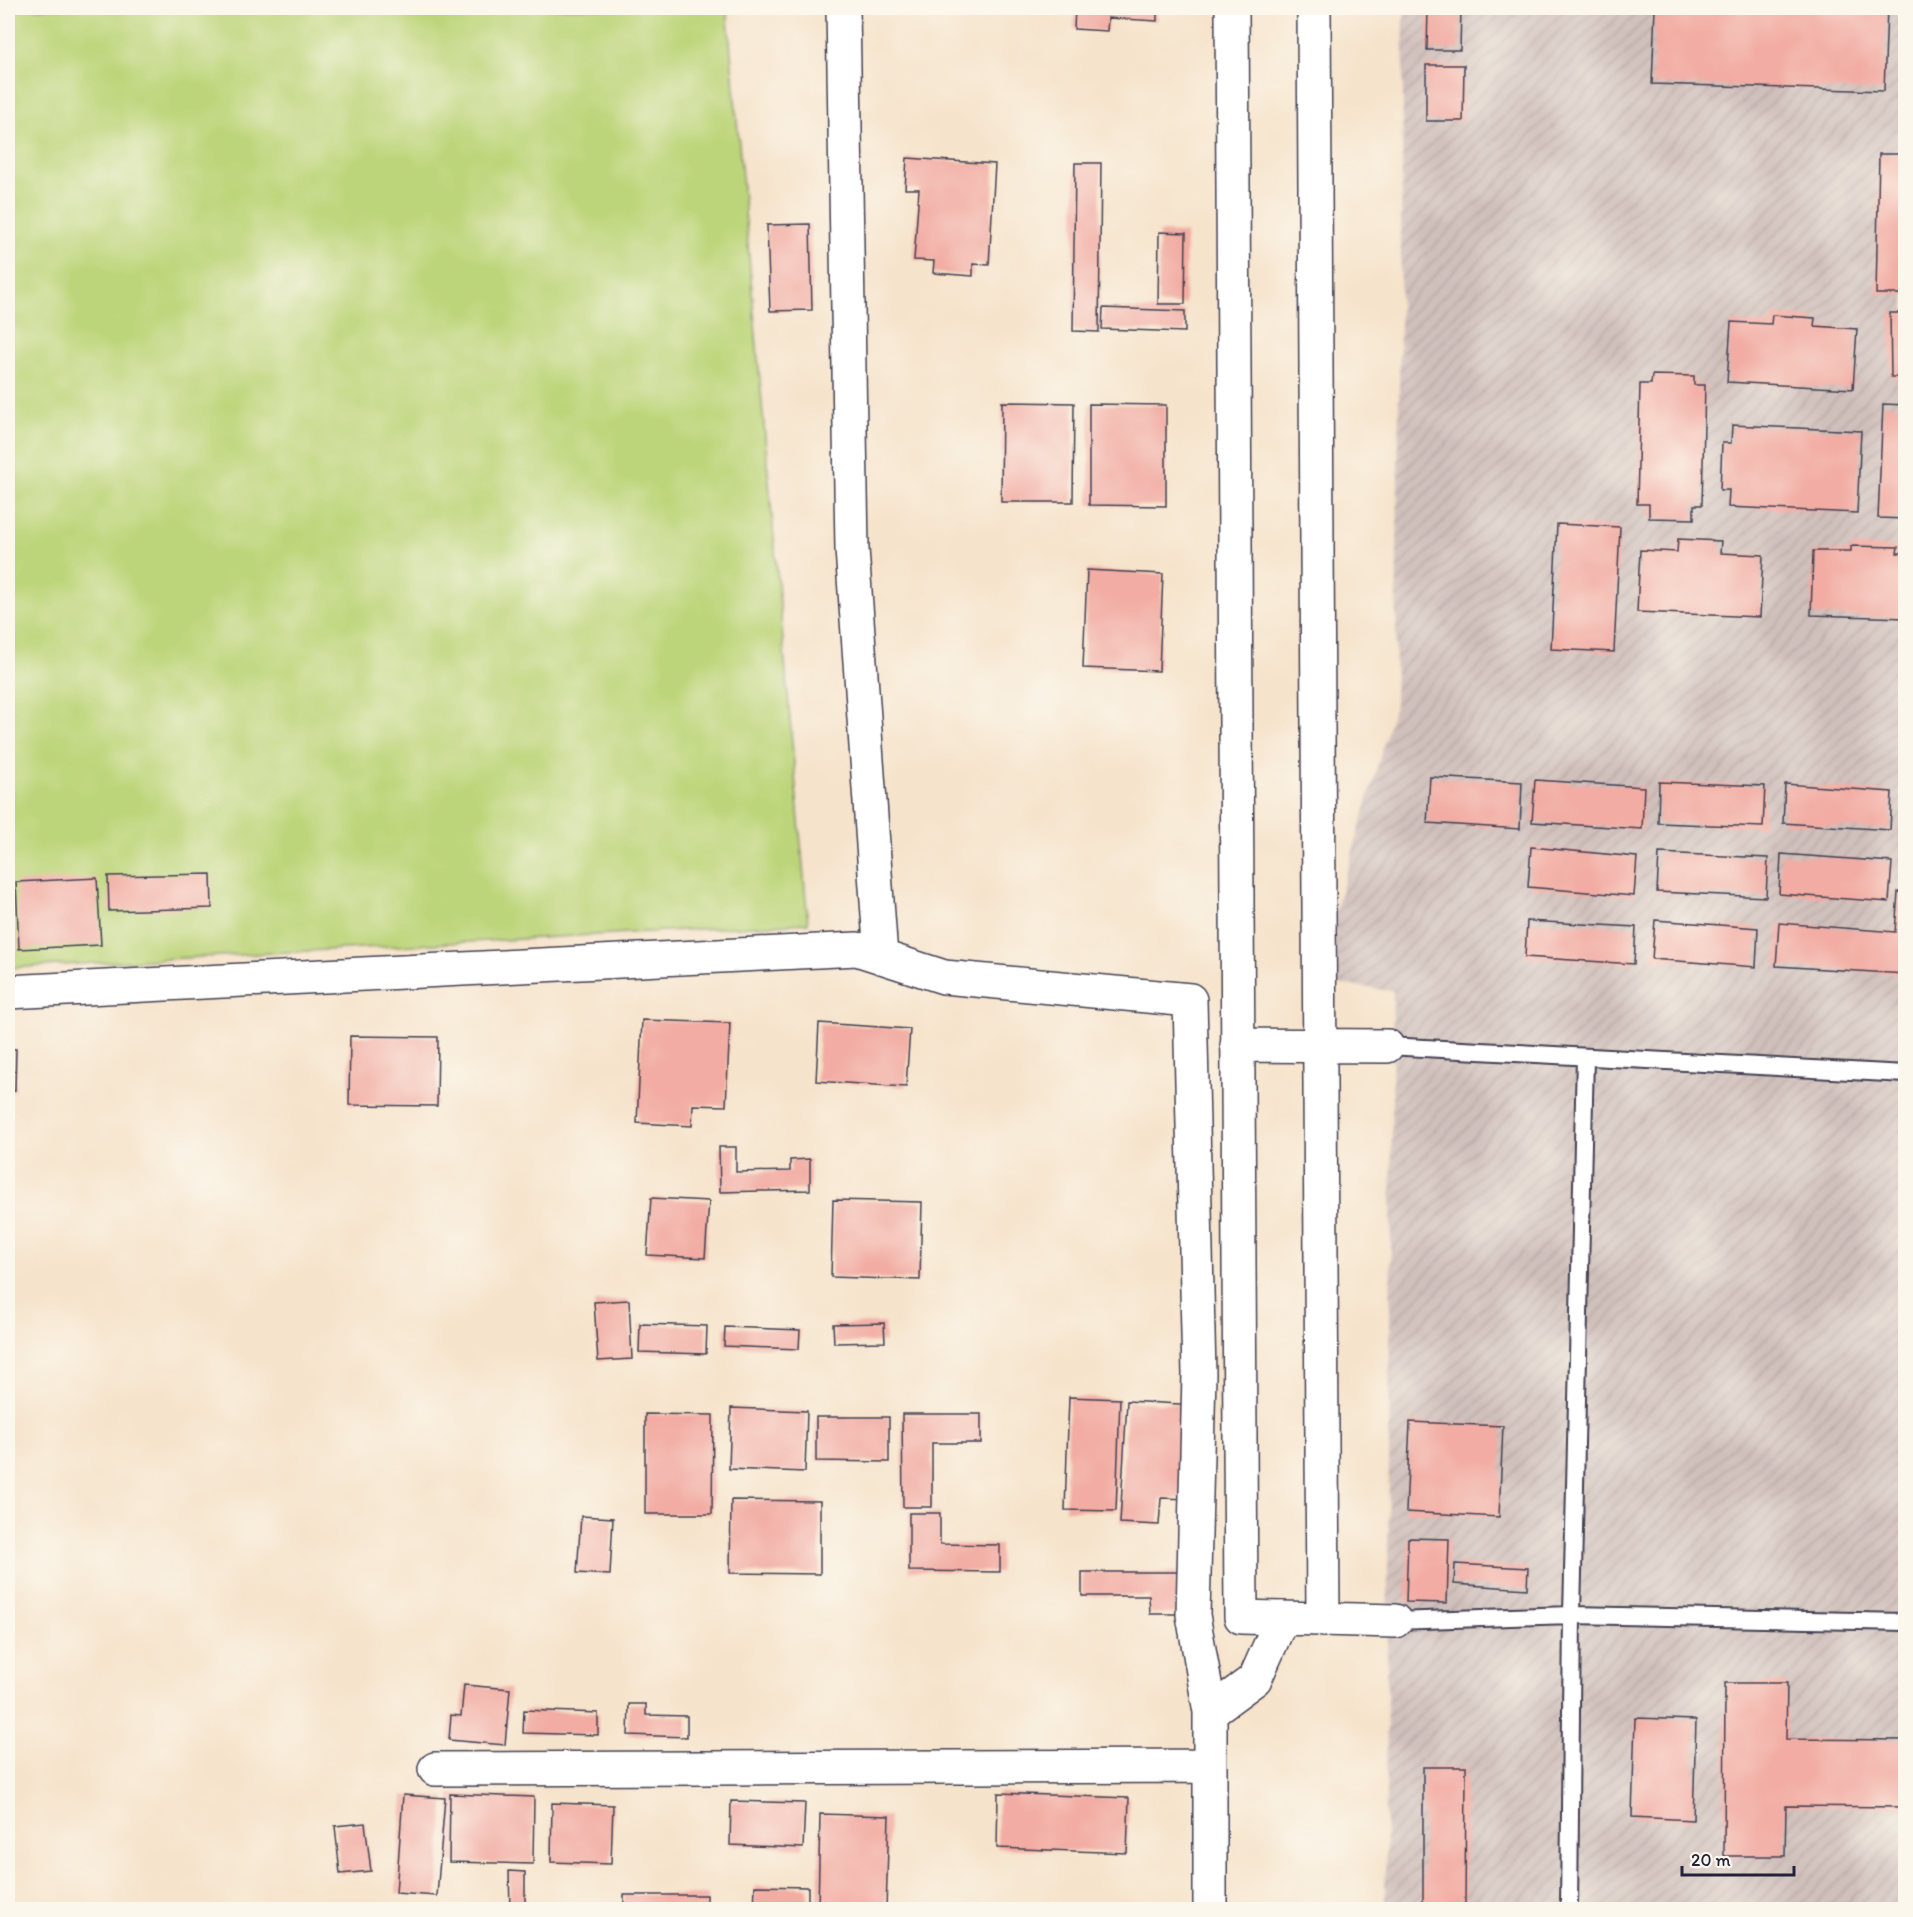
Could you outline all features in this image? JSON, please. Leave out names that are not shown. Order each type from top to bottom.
[{"type":"street","points":[[843,8],[852,549],[881,957]]},
{"type":"street","points":[[1232,8],[1241,1617],[1395,1621]]},
{"type":"street","points":[[1314,8],[1323,1620]]},
{"type":"street","points":[[8,992],[857,949],[944,977],[1190,1000],[1199,1374],[1193,1615],[1210,1712],[1210,1910]]},
{"type":"street","points":[[1237,1045],[1387,1046]]},
{"type":"street","points":[[1210,1712],[1255,1679],[1282,1618]]},
{"type":"street","points":[[435,1769],[1210,1766]]},
{"type":"lane","points":[[1387,1046],[1905,1074]]},
{"type":"lane","points":[[1569,1910],[1572,1615],[1585,1057]]},
{"type":"lane","points":[[1395,1621],[1572,1615],[1905,1622]]},
{"type":"shaded area","points":[[1404,8],[1905,8],[1905,1909],[1385,1909],[1393,991],[1336,984],[1335,913],[1395,705]]},
{"type":"green space","points":[[8,8],[727,8],[808,923],[8,968]]},
{"type":"building","points":[[1075,8],[1157,8],[1157,21],[1108,18],[1107,31],[1074,29]]},
{"type":"building","points":[[1428,8],[1461,8],[1460,50],[1427,50]]},
{"type":"building","points":[[1655,8],[1887,8],[1884,91],[1652,84]]},
{"type":"building","points":[[1426,65],[1464,65],[1463,121],[1426,121]]},
{"type":"building","points":[[1879,154],[1906,154],[1906,294],[1876,294]]},
{"type":"building","points":[[907,158],[995,164],[989,265],[973,264],[973,276],[933,273],[934,261],[914,260],[919,189],[905,189]]},
{"type":"building","points":[[1075,163],[1101,163],[1099,332],[1073,331]]},
{"type":"building","points":[[810,224],[812,310],[770,311],[767,225]]},
{"type":"building","points":[[1159,232],[1186,233],[1185,304],[1158,304]]},
{"type":"building","points":[[1103,308],[1185,311],[1185,332],[1102,329]]},
{"type":"building","points":[[1890,313],[1906,313],[1906,377],[1891,377]]},
{"type":"building","points":[[1772,315],[1815,318],[1814,326],[1857,329],[1853,389],[1727,382],[1731,322],[1771,324]]},
{"type":"building","points":[[1652,375],[1694,376],[1694,385],[1705,385],[1702,505],[1694,505],[1694,519],[1649,518],[1649,504],[1637,504],[1640,384],[1651,384]]},
{"type":"building","points":[[1002,402],[1074,403],[1073,502],[1001,502]]},
{"type":"building","points":[[1089,404],[1166,405],[1166,506],[1089,505]]},
{"type":"building","points":[[1883,404],[1906,405],[1906,519],[1878,518]]},
{"type":"building","points":[[1732,425],[1861,431],[1857,513],[1728,507],[1729,490],[1720,490],[1722,443],[1731,443]]},
{"type":"building","points":[[1557,524],[1620,527],[1614,652],[1551,649]]},
{"type":"building","points":[[1678,539],[1721,541],[1720,553],[1763,555],[1760,617],[1637,612],[1640,550],[1677,552]]},
{"type":"building","points":[[1851,546],[1898,547],[1897,553],[1906,553],[1906,618],[1811,615],[1813,551],[1851,551]]},
{"type":"building","points":[[1087,570],[1163,574],[1159,671],[1083,668]]},
{"type":"building","points":[[1430,777],[1522,782],[1520,829],[1427,823]]},
{"type":"building","points":[[1535,780],[1644,787],[1642,829],[1532,822]]},
{"type":"building","points":[[1659,782],[1765,786],[1763,827],[1658,823]]},
{"type":"building","points":[[1785,784],[1892,792],[1890,830],[1783,823]]},
{"type":"building","points":[[1531,847],[1637,857],[1634,896],[1528,887]]},
{"type":"building","points":[[1659,853],[1768,858],[1766,897],[1657,892]]},
{"type":"building","points":[[1781,854],[1892,862],[1889,902],[1779,894]]},
{"type":"building","points":[[211,874],[212,908],[109,911],[108,876]]},
{"type":"building","points":[[97,878],[101,945],[19,949],[16,882]]},
{"type":"building","points":[[1898,892],[1906,893],[1906,974],[1776,966],[1779,923],[1895,932]]},
{"type":"building","points":[[1655,920],[1758,928],[1756,967],[1652,959]]},
{"type":"building","points":[[1527,921],[1636,927],[1634,964],[1525,957]]},
{"type":"building","points":[[642,1020],[730,1023],[726,1106],[693,1105],[692,1126],[637,1123]]},
{"type":"building","points":[[819,1023],[910,1029],[906,1087],[816,1081]]},
{"type":"building","points":[[350,1036],[438,1037],[437,1106],[349,1105]]},
{"type":"building","points":[[8,1049],[16,1049],[15,1091],[8,1091]]},
{"type":"building","points":[[719,1147],[736,1147],[736,1172],[790,1171],[790,1160],[810,1159],[810,1190],[720,1192]]},
{"type":"building","points":[[651,1198],[709,1201],[705,1258],[647,1255]]},
{"type":"building","points":[[833,1200],[922,1202],[920,1280],[831,1277]]},
{"type":"building","points":[[629,1300],[632,1359],[598,1361],[594,1302]]},
{"type":"building","points":[[884,1323],[885,1342],[834,1343],[833,1324]]},
{"type":"building","points":[[640,1324],[707,1326],[706,1354],[639,1352]]},
{"type":"building","points":[[725,1327],[800,1330],[799,1349],[724,1346]]},
{"type":"building","points":[[1069,1397],[1120,1399],[1116,1511],[1065,1510]]},
{"type":"building","points":[[1127,1401],[1196,1405],[1191,1499],[1161,1498],[1159,1525],[1120,1523]]},
{"type":"building","points":[[731,1408],[807,1411],[805,1472],[729,1469]]},
{"type":"building","points":[[645,1414],[713,1415],[712,1514],[645,1514]]},
{"type":"building","points":[[902,1414],[981,1414],[981,1443],[932,1443],[932,1507],[903,1507]]},
{"type":"building","points":[[816,1417],[889,1417],[889,1462],[816,1461]]},
{"type":"building","points":[[1410,1422],[1503,1426],[1499,1517],[1406,1512]]},
{"type":"building","points":[[731,1500],[820,1501],[820,1574],[730,1573]]},
{"type":"building","points":[[909,1513],[940,1513],[940,1544],[1000,1545],[1000,1572],[909,1571]]},
{"type":"building","points":[[581,1516],[613,1518],[610,1575],[577,1573]]},
{"type":"building","points":[[1408,1538],[1449,1539],[1447,1603],[1406,1602]]},
{"type":"building","points":[[1455,1564],[1528,1568],[1527,1589],[1454,1584]]},
{"type":"building","points":[[1082,1572],[1177,1572],[1177,1614],[1150,1614],[1149,1596],[1082,1596]]},
{"type":"building","points":[[1725,1683],[1787,1683],[1786,1739],[1906,1740],[1906,1807],[1786,1806],[1785,1856],[1724,1856]]},
{"type":"building","points":[[464,1685],[510,1689],[505,1745],[449,1740],[451,1715],[461,1716]]},
{"type":"building","points":[[629,1704],[646,1704],[646,1715],[687,1716],[687,1737],[628,1735]]},
{"type":"building","points":[[524,1710],[598,1713],[598,1735],[523,1733]]},
{"type":"building","points":[[1635,1718],[1696,1720],[1693,1820],[1632,1817]]},
{"type":"building","points":[[1423,1767],[1466,1767],[1465,1910],[1423,1910]]},
{"type":"building","points":[[998,1793],[1129,1798],[1127,1853],[997,1848]]},
{"type":"building","points":[[450,1794],[534,1797],[533,1864],[449,1862]]},
{"type":"building","points":[[403,1795],[445,1798],[437,1896],[396,1893]]},
{"type":"building","points":[[731,1801],[805,1803],[803,1848],[730,1845]]},
{"type":"building","points":[[552,1803],[613,1805],[611,1864],[551,1862]]},
{"type":"building","points":[[820,1814],[889,1816],[886,1910],[818,1910]]},
{"type":"building","points":[[365,1823],[371,1871],[340,1874],[335,1826]]},
{"type":"building","points":[[509,1871],[525,1872],[525,1910],[510,1910]]},
{"type":"building","points":[[755,1886],[808,1887],[808,1910],[754,1910]]},
{"type":"building","points":[[624,1895],[707,1895],[707,1910],[624,1910]]}]
